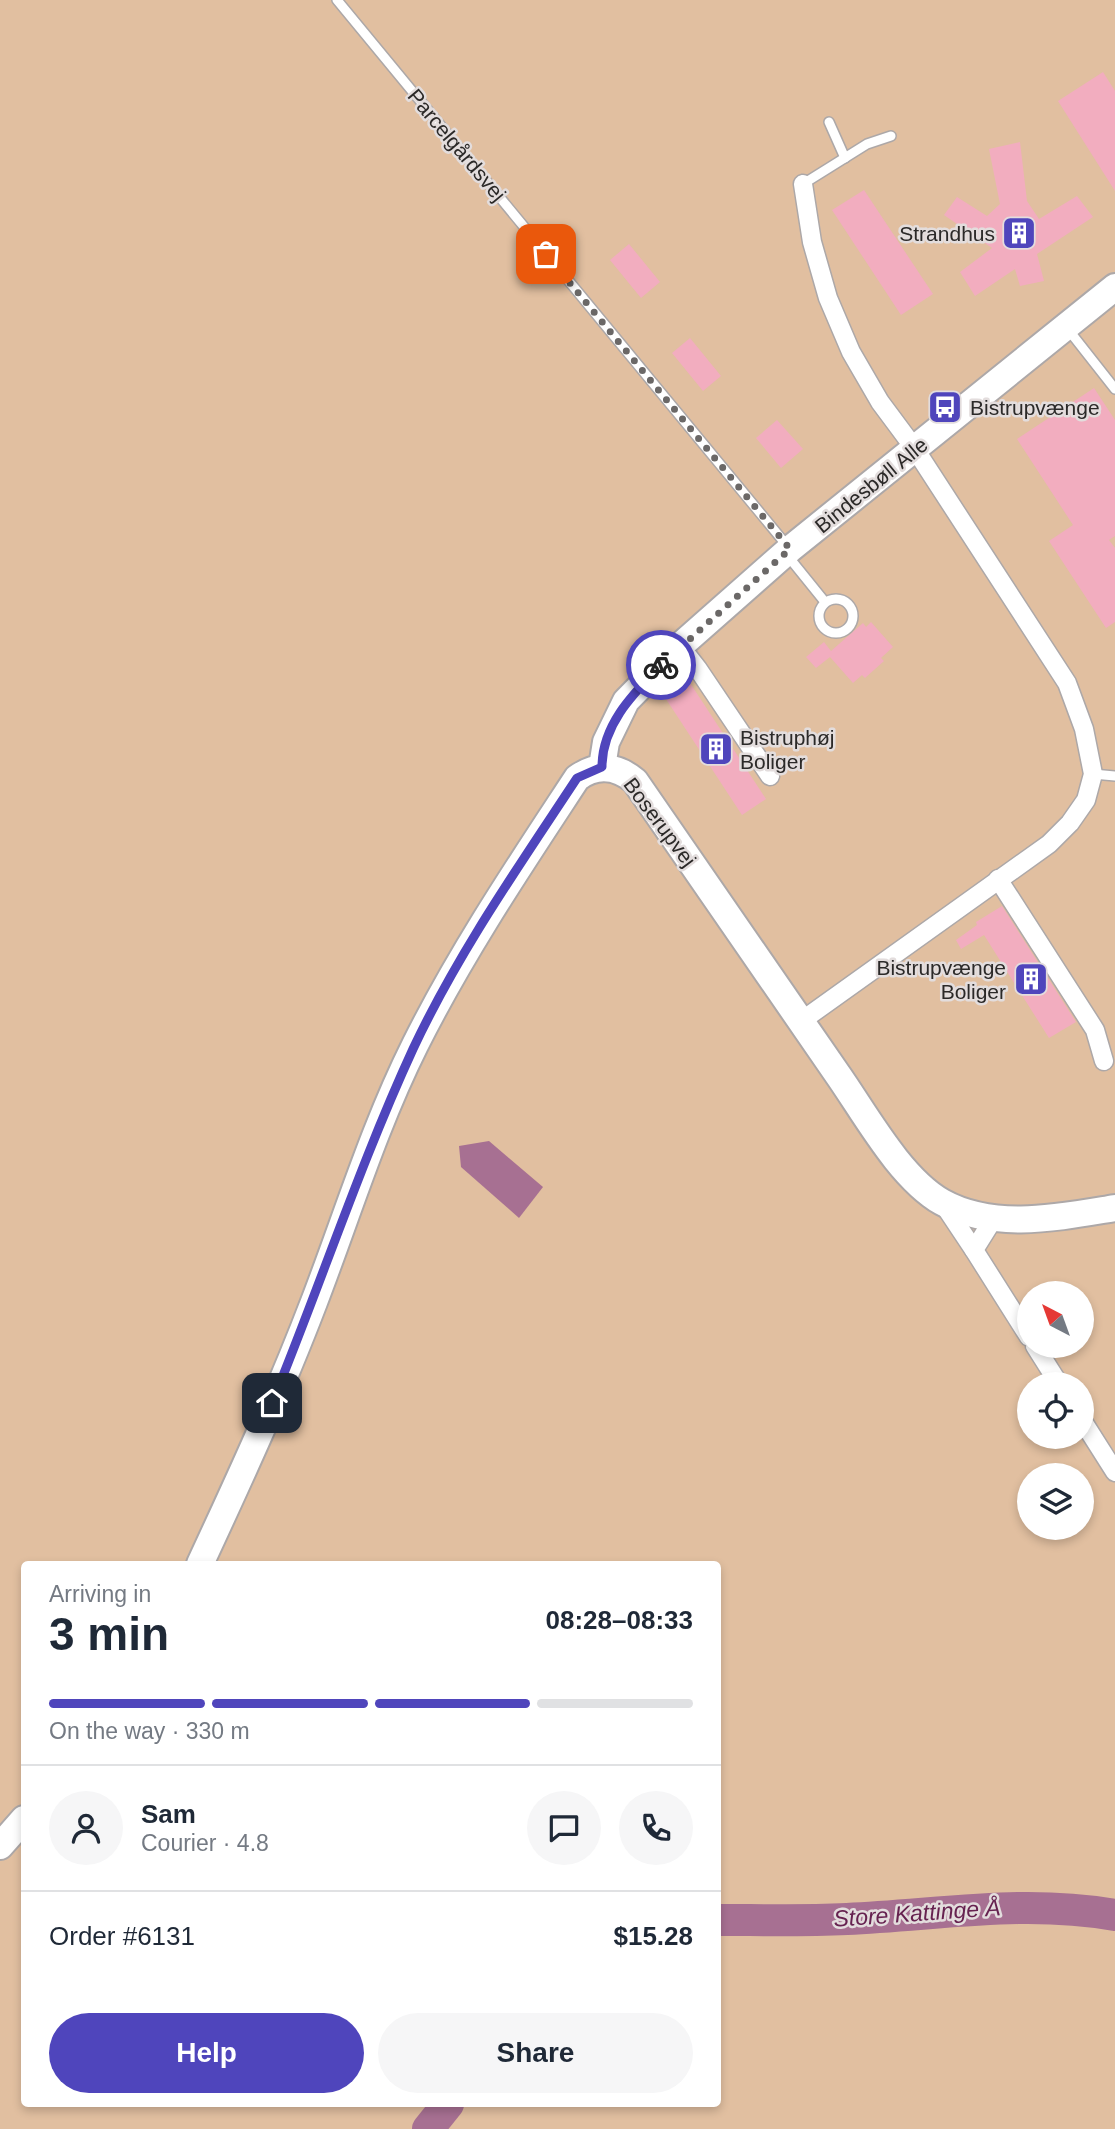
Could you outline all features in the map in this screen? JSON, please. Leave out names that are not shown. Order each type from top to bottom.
[{"type":"street","points":[[800,1022],[1049,844],[1070,823],[1086,800],[1093,774],[1084,729],[1067,683],[915,449],[880,402],[851,352],[832,309],[812,242],[803,184]]},
{"type":"street","name":"Bindesbøll Alle","points":[[602,767],[606,742],[626,701],[680,646],[788,551],[1115,287]]},
{"type":"street","points":[[680,646],[770,776]]},
{"type":"street","name":"Boserupvej","points":[[201,1561],[262,1428],[313,1304],[381,1122],[414,1047],[466,948],[577,778],[602,767],[621,771],[635,781],[800,1022],[890,1150],[913,1178],[943,1202],[995,1218],[1050,1218],[1115,1208]]},
{"type":"street","points":[[998,880],[1095,1030],[1104,1061]]},
{"type":"street","points":[[943,1202],[1017,1318]]},
{"type":"street","points":[[974,1250],[995,1218]]},
{"type":"street","points":[[1094,1439],[1115,1472]]},
{"type":"street","points":[[0,1846],[21,1822]]},
{"type":"lane","name":"Parcelgårdsvej","points":[[337,0],[788,551],[825,602]]},
{"type":"lane","points":[[829,122],[845,158]]},
{"type":"lane","points":[[803,184],[867,144],[891,136]]},
{"type":"lane","points":[[1066,327],[1115,389]]},
{"type":"lane","points":[[1093,774],[1115,776]]},
{"type":"shaded area","points":[[0,0],[1115,0],[1115,2129],[0,2129]]},
{"type":"shaded area","points":[[489,1141],[543,1187],[519,1218],[461,1167],[459,1146]]},
{"type":"building","points":[[1103,72],[1115,91],[1115,191],[1058,101]]},
{"type":"building","name":"Strandhus","points":[[1020,142],[1027,201],[1039,219],[1077,196],[1093,217],[1037,254],[1044,281],[1020,286],[1015,269],[975,296],[960,272],[992,248],[944,215],[957,197],[987,216],[1000,204],[989,149]]},
{"type":"building","points":[[864,190],[933,294],[901,315],[832,210]]},
{"type":"building","points":[[629,244],[660,282],[641,298],[610,260]]},
{"type":"building","points":[[690,338],[721,376],[703,391],[672,353]]},
{"type":"building","points":[[1094,388],[1115,420],[1115,536],[1109,540],[1115,548],[1115,622],[1106,628],[1049,541],[1073,525],[1017,439]]},
{"type":"building","points":[[777,420],[803,449],[781,468],[756,438]]},
{"type":"building","points":[[871,622],[893,647],[881,658],[884,661],[865,678],[862,675],[853,683],[830,657],[816,668],[806,657],[824,642],[831,651],[863,623],[866,627]]},
{"type":"building","name":"Bistruphøj Boliger","points":[[690,683],[766,799],[742,815],[666,699]]},
{"type":"building","name":"Bistrupvænge Boliger","points":[[1002,906],[1076,1022],[1049,1038],[984,935],[961,949],[956,940],[977,925],[976,922]]},
{"type":"waterway","name":"Store Kattinge Å","points":[[721,1920],[847,1919],[1014,1908],[1081,1910],[1115,1915]]},
{"type":"waterway","name":"Store Kattinge Å","points":[[428,2129],[446,2107]]},
{"type":"way so far","points":[[546,254],[790,549],[661,665]]},
{"type":"place","name":"Strandhus","points":[[1019,233]]},
{"type":"place","name":"Bistrupvænge","points":[[945,407]]},
{"type":"place","name":"Bistruphøj Boliger","points":[[716,749]]},
{"type":"place","name":"Bistrupvænge Boliger","points":[[1031,979]]},
{"type":"route","points":[[272,1403],[313,1304],[381,1122],[414,1047],[466,948],[577,778],[602,767],[606,742],[618,714],[626,701],[661,665]]}]
